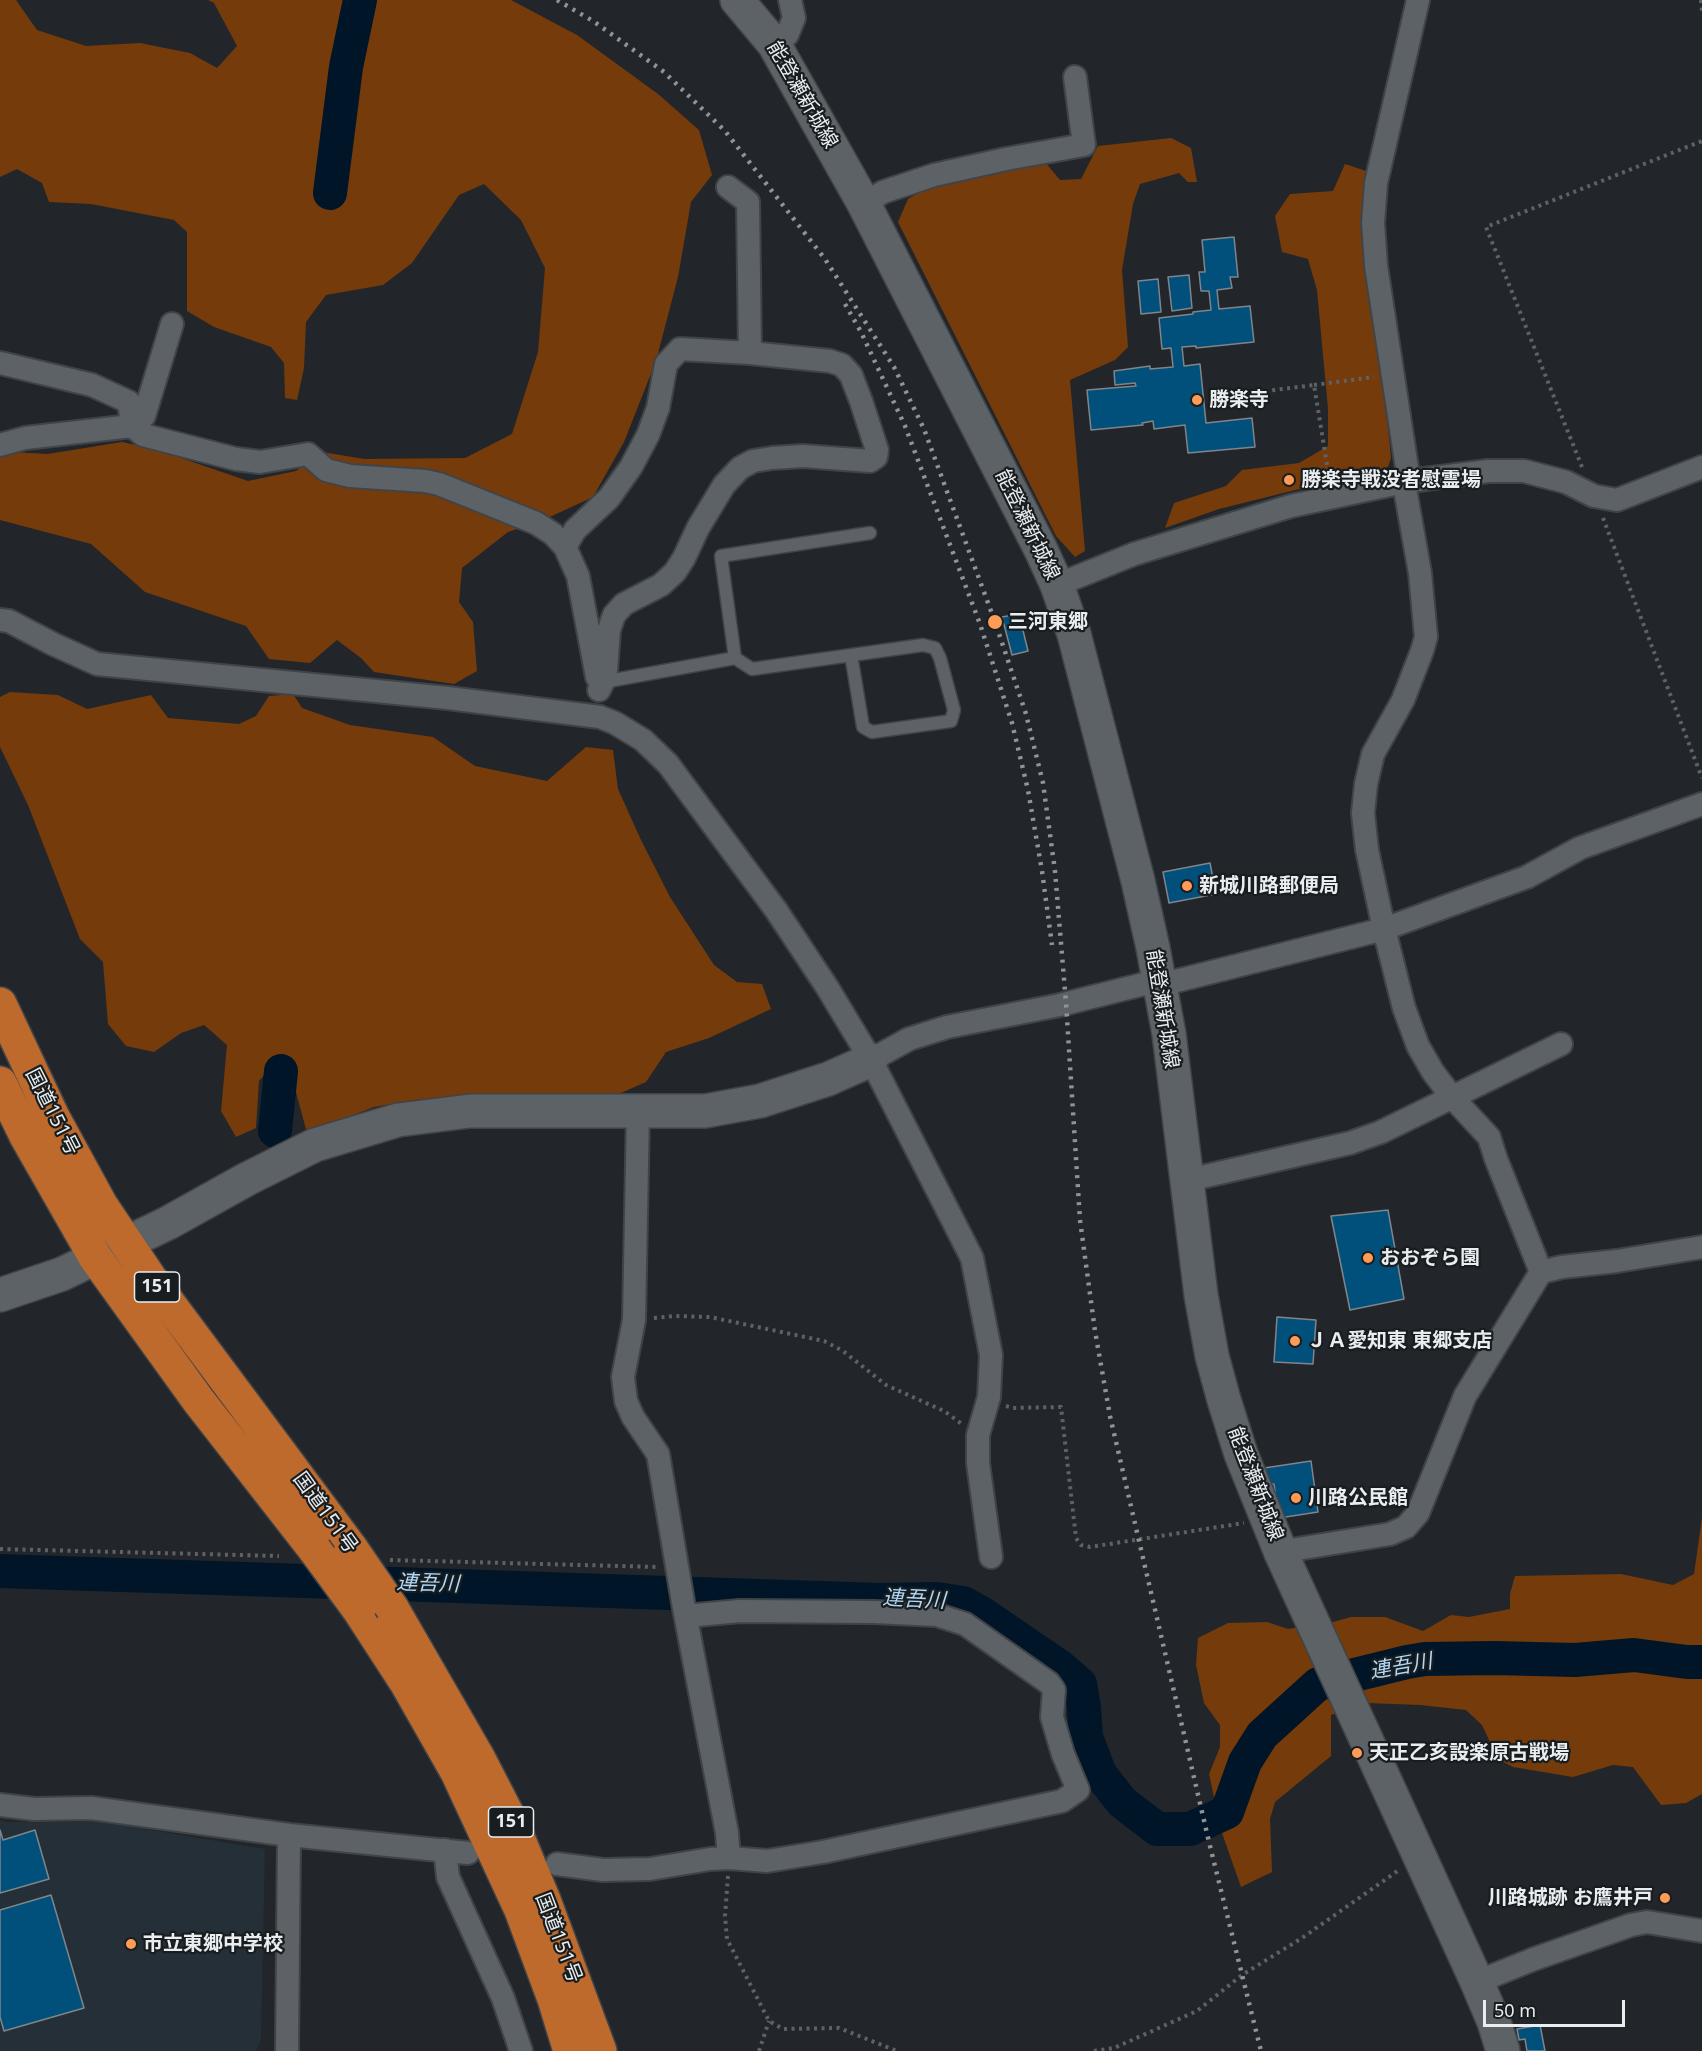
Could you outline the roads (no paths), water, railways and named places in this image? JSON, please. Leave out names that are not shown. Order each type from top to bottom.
[{"type":"highway","name":"国道151号","points":[[0,1004],[53,1117],[102,1205],[150,1278],[351,1548],[392,1608],[479,1759],[512,1823],[553,1922],[600,2051]]},
{"type":"highway","name":"国道151号","points":[[0,1083],[26,1136],[96,1257],[198,1400],[359,1610],[407,1684],[467,1793],[521,1910],[554,1999],[570,2051]]},
{"type":"main road","name":"能登瀬新城線","points":[[737,0],[774,44],[864,204],[1057,585],[1074,634],[1138,881],[1160,980],[1169,1034],[1201,1295],[1212,1356],[1242,1454],[1281,1553],[1477,1982],[1494,2022],[1503,2051]]},
{"type":"main road","points":[[0,1295],[62,1274],[168,1223],[247,1179],[315,1145],[398,1120],[470,1111],[705,1111],[760,1101],[828,1079],[871,1060]]},
{"type":"street","points":[[774,44],[788,35],[794,18],[790,0]]},
{"type":"street","points":[[1418,0],[1377,183],[1374,223],[1376,266],[1409,481],[1405,489],[1420,573],[1426,636],[1403,700],[1372,754],[1363,813],[1367,850],[1384,929],[1404,1008],[1418,1046],[1433,1072],[1452,1097],[1489,1137],[1541,1272]]},
{"type":"street","points":[[864,204],[883,192],[934,175],[1084,145],[1075,77]]},
{"type":"street","points":[[728,187],[748,202],[750,353]]},
{"type":"street","points":[[0,445],[25,438],[132,426],[144,416],[172,324]]},
{"type":"street","points":[[565,547],[575,530],[609,498],[632,467],[658,408],[666,364],[680,349],[830,361],[842,365],[851,375],[877,450],[876,457],[870,461],[803,456],[772,458],[753,461],[740,468],[724,485],[675,572],[661,585],[624,604],[614,615],[609,630],[601,686],[600,717]]},
{"type":"street","points":[[0,363],[92,385],[129,402],[132,426],[143,435],[236,459],[260,462],[308,454],[326,470],[350,476],[425,481],[438,484],[536,523],[553,534],[565,547],[578,576],[601,686]]},
{"type":"street","points":[[1057,585],[1134,554],[1292,506],[1409,481],[1488,471],[1524,471],[1566,482],[1594,496],[1617,500],[1702,467]]},
{"type":"street","points":[[0,620],[9,621],[97,664],[448,698],[600,717],[643,740],[668,764],[776,910],[827,987],[871,1060],[972,1258],[991,1355],[989,1397],[978,1435],[978,1463],[991,1557]]},
{"type":"street","points":[[871,1060],[909,1039],[946,1027],[1060,1005],[1160,980],[1172,982],[1384,929],[1527,877],[1580,848],[1702,804]]},
{"type":"street","points":[[1185,1179],[1350,1143],[1381,1132],[1561,1044]]},
{"type":"street","points":[[638,1111],[634,1320],[623,1377],[626,1401],[633,1417],[658,1454],[727,1833],[729,1858]]},
{"type":"street","points":[[1281,1553],[1390,1534],[1406,1527],[1418,1513],[1465,1396],[1541,1272],[1562,1266],[1617,1261],[1702,1247]]},
{"type":"street","points":[[557,1864],[603,1870],[651,1869],[710,1859],[767,1861],[823,1852],[1062,1801],[1078,1790],[1063,1754],[1052,1717],[1054,1690],[1049,1683],[965,1624],[937,1615],[874,1612],[685,1612]]},
{"type":"street","points":[[0,1805],[34,1809],[91,1808],[289,1835],[468,1853]]},
{"type":"street","points":[[287,2051],[289,1835]]},
{"type":"street","points":[[445,1850],[448,1877],[503,1998],[521,2051]]},
{"type":"street","points":[[1477,1982],[1631,1925],[1647,1922],[1702,1931]]},
{"type":"lane","points":[[735,658],[721,556],[870,533]]},
{"type":"lane","points":[[601,686],[735,658],[752,669],[851,655],[923,645],[935,648],[940,658],[954,710],[951,721],[872,732],[863,727],[851,655]]},
{"type":"waterway","points":[[330,193],[346,67],[360,0]]},
{"type":"waterway","points":[[275,1131],[281,1071]]},
{"type":"waterway","name":"連吾川","points":[[0,1571],[881,1600],[937,1599],[963,1603],[1059,1666],[1080,1684],[1086,1737],[1100,1774],[1122,1802],[1157,1829],[1190,1829],[1227,1812],[1245,1762],[1262,1735],[1318,1684],[1425,1659],[1575,1660],[1634,1655],[1702,1662]]},
{"type":"railway","points":[[557,0],[593,21],[664,72],[725,131],[825,259],[894,367],[924,429],[995,622],[1026,714],[1043,783],[1055,871],[1080,1220],[1095,1331],[1110,1416],[1209,1842],[1261,2051]]},
{"type":"railway","points":[[845,304],[861,332],[905,426],[980,624],[1012,723],[1028,790],[1052,945]]},
{"type":"place","name":"勝楽寺","points":[[1197,400]]},
{"type":"place","name":"勝楽寺戦没者慰霊場","points":[[1289,480]]},
{"type":"place","name":"三河東郷","points":[[995,622]]},
{"type":"place","name":"新城川路郵便局","points":[[1187,886]]},
{"type":"place","name":"おおぞら園","points":[[1368,1258]]},
{"type":"place","name":"ＪＡ愛知東 東郷支店","points":[[1295,1341]]},
{"type":"place","name":"川路公民館","points":[[1296,1498]]},
{"type":"place","name":"天正乙亥設楽原古戦場","points":[[1357,1753]]},
{"type":"place","name":"川路城跡 お鷹井戸","points":[[1665,1898]]},
{"type":"place","name":"市立東郷中学校","points":[[131,1944]]}]
